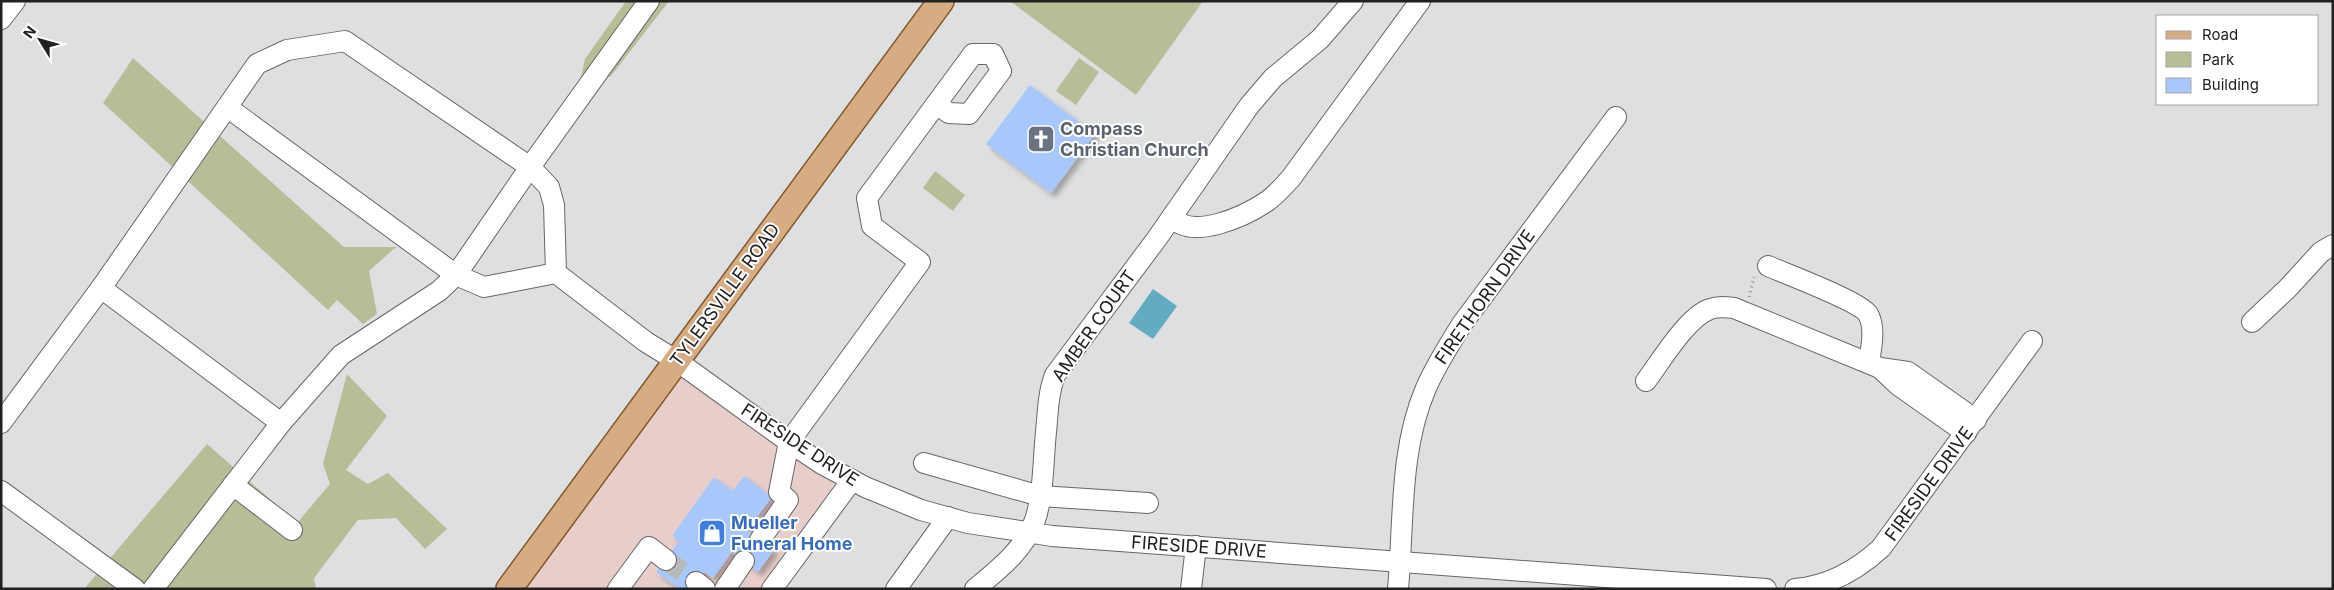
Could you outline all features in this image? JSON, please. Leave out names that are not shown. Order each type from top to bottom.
[{"type":"main road","name":"TYLERSVILLE ROAD","points":[[509,589],[941,1]]},
{"type":"street","points":[[1,19],[15,1]]},
{"type":"street","points":[[153,589],[281,423],[341,355],[439,292],[456,275],[530,166],[650,1]]},
{"type":"street","name":"AMBER COURT","points":[[1029,533],[1035,519],[1040,496],[1049,398],[1055,375],[1172,218],[1248,106],[1273,78],[1320,39],[1353,1]]},
{"type":"street","points":[[1172,218],[1176,223],[1193,227],[1220,224],[1254,209],[1274,196],[1291,178],[1420,1]]},
{"type":"street","points":[[1,422],[101,288],[227,107],[257,64],[287,50],[345,41],[530,166],[549,187],[554,204],[556,273],[484,287],[456,275],[227,107]]},
{"type":"street","points":[[760,540],[788,500],[779,492],[789,442],[920,262],[872,226],[867,198],[936,104]]},
{"type":"street","name":"FIRETHORN DRIVE","points":[[1398,589],[1405,486],[1410,449],[1414,425],[1426,389],[1442,356],[1462,324],[1616,116]]},
{"type":"street","points":[[2252,322],[2288,288],[2321,252],[2333,245]]},
{"type":"street","points":[[1768,266],[1854,304],[1868,314],[1873,331],[1874,366]]},
{"type":"street","name":"FIRESIDE DRIVE","points":[[556,273],[646,342],[677,361],[822,464],[852,480],[921,510],[948,518],[1029,533],[1766,589]]},
{"type":"street","points":[[101,288],[281,423]]},
{"type":"street","points":[[1646,381],[1699,314],[1722,306],[1745,311],[1874,366],[1908,372],[1971,427]]},
{"type":"street","name":"FIRESIDE DRIVE","points":[[1795,589],[1821,584],[1843,576],[1864,564],[1882,548],[2032,341]]},
{"type":"street","points":[[924,463],[1040,496],[1148,502]]},
{"type":"street","points":[[772,589],[852,480]]},
{"type":"street","points":[[233,485],[292,530]]},
{"type":"street","points":[[1,491],[135,589]]},
{"type":"street","points":[[896,589],[948,518]]},
{"type":"street","points":[[975,589],[1001,567],[1029,533]]},
{"type":"street","points":[[1191,589],[1196,546]]},
{"type":"street","points":[[618,589],[649,547],[666,560]]},
{"type":"street","points":[[725,589],[744,562]]},
{"type":"path","points":[[1745,311],[1756,272],[1768,266]]},
{"type":"shaded area","points":[[677,361],[852,480],[772,589],[509,589]]},
{"type":"green space","points":[[626,1],[669,1],[611,76],[578,91],[585,59]]},
{"type":"green space","points":[[1010,1],[1203,1],[1136,95]]},
{"type":"green space","points":[[133,58],[344,247],[396,247],[369,271],[377,314],[363,324],[337,300],[328,310],[103,103]]},
{"type":"green space","points":[[1079,58],[1099,72],[1076,105],[1056,91]]},
{"type":"green space","points":[[935,171],[965,195],[953,211],[923,188]]},
{"type":"green space","points":[[347,374],[387,416],[346,470],[368,484],[388,473],[447,529],[425,549],[396,518],[358,520],[314,578],[316,589],[84,589],[207,444],[297,523],[330,484],[323,464]]},
{"type":"water","points":[[1153,289],[1177,306],[1153,339],[1129,323]]},
{"type":"building","name":"Compass Christian Church","points":[[1030,85],[1095,134],[1051,193],[986,144]]},
{"type":"building","name":"Mueller Funeral Home","points":[[744,476],[772,497],[747,530],[774,550],[758,572],[732,552],[713,578],[704,572],[692,589],[679,589],[656,572],[679,541],[672,536],[714,477],[733,491]]},
{"type":"tunnel","points":[[666,560],[696,582]]},
{"type":"place","name":"Compass Christian Church","points":[[1041,139]]},
{"type":"place","name":"Mueller Funeral Home","points":[[712,533]]}]
